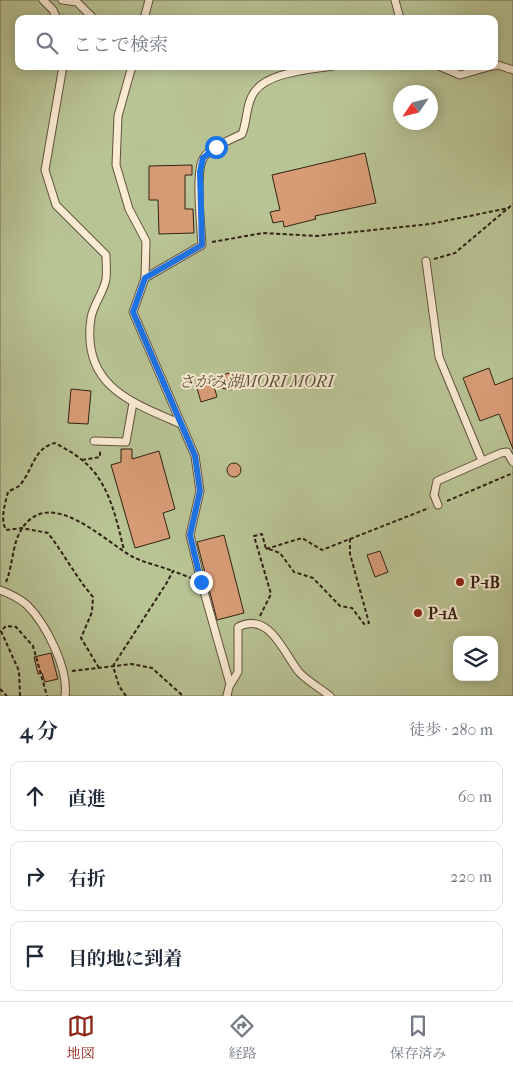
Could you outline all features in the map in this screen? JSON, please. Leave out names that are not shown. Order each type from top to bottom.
[{"type":"lane","points":[[43,0],[55,15]]},
{"type":"lane","points":[[62,0],[77,2],[90,15]]},
{"type":"lane","points":[[145,15],[149,0]]},
{"type":"lane","points":[[395,0],[399,15]]},
{"type":"lane","points":[[498,65],[513,70]]},
{"type":"lane","points":[[62,70],[45,170],[56,205],[106,255],[106,279],[91,317],[90,352],[106,382],[126,400],[181,424]]},
{"type":"lane","points":[[131,70],[118,116],[116,164],[130,209],[146,241],[145,278],[133,312],[195,456],[200,491],[190,535],[201,582],[230,684]]},
{"type":"lane","points":[[145,278],[202,245],[200,172],[203,158],[216,147],[242,134],[247,123],[251,98],[259,85],[287,74],[310,70]]},
{"type":"lane","points":[[448,70],[460,75],[478,70]]},
{"type":"lane","points":[[426,261],[440,357],[482,461]]},
{"type":"lane","points":[[98,441],[126,442],[133,403]]},
{"type":"lane","points":[[438,505],[434,495],[436,481],[507,452],[513,462]]},
{"type":"lane","points":[[1,590],[26,604],[44,627],[62,673],[65,696]]},
{"type":"lane","points":[[226,696],[230,684],[238,672],[238,628],[246,623],[256,623],[268,628],[300,673],[330,696]]},
{"type":"path","points":[[426,261],[454,253],[513,204]]},
{"type":"path","points":[[202,245],[263,233],[316,236],[430,224],[508,208]]},
{"type":"path","points":[[82,460],[100,457],[98,441]]},
{"type":"path","points":[[99,668],[80,638],[92,612],[93,597],[48,533],[22,528],[6,530],[3,526],[2,518],[8,492],[19,486],[36,456],[46,445],[55,443],[82,460],[101,480],[116,516],[124,550]]},
{"type":"path","points":[[1,590],[10,571],[22,528],[35,516],[49,512],[73,518],[133,557],[201,582]]},
{"type":"path","points":[[256,623],[271,594],[254,536],[262,534],[266,549]]},
{"type":"path","points":[[302,538],[322,550],[350,538],[350,554],[370,623],[364,624],[352,608],[340,606],[313,578],[294,572],[277,551],[266,549],[302,538]]},
{"type":"path","points":[[126,696],[119,686],[113,666],[166,584],[172,571]]},
{"type":"path","points":[[20,696],[19,671],[1,631],[6,626],[16,627],[33,646],[47,696]]},
{"type":"path","points":[[62,673],[131,664],[152,668],[183,696]]},
{"type":"path","points":[[0,689],[7,696]]},
{"type":"green space","name":"さがみ湖MORI MORI","points":[[0,0],[513,0],[513,696],[0,696]]},
{"type":"building","points":[[365,153],[376,203],[315,216],[316,219],[284,227],[283,221],[273,223],[270,212],[280,210],[272,175]]},
{"type":"building","points":[[192,165],[192,175],[185,175],[185,209],[193,209],[194,233],[159,234],[158,200],[149,200],[149,166]]},
{"type":"building","points":[[489,368],[495,385],[513,378],[513,449],[499,414],[480,421],[463,378]]},
{"type":"building","points":[[227,373],[237,376],[239,382],[237,387],[230,390],[214,386],[217,397],[201,402],[196,385],[223,377]]},
{"type":"building","points":[[71,389],[91,391],[88,424],[68,423]]},
{"type":"building","points":[[121,449],[132,449],[132,459],[159,451],[175,509],[163,513],[170,538],[135,548],[111,465],[121,462]]},
{"type":"building","points":[[231,463],[237,463],[241,470],[237,477],[231,477],[227,473],[227,467]]},
{"type":"building","points":[[224,535],[244,613],[217,620],[197,542]]},
{"type":"building","points":[[380,551],[388,572],[375,577],[367,555]]},
{"type":"building","points":[[51,653],[58,679],[45,682],[42,673],[38,674],[34,657]]},
{"type":"place","name":"P-1B","points":[[460,582]]},
{"type":"place","name":"P-1A","points":[[418,613]]},
{"type":"route","points":[[201,582],[190,535],[200,491],[195,456],[133,312],[145,278],[202,245],[200,172],[203,158],[216,147]]}]
